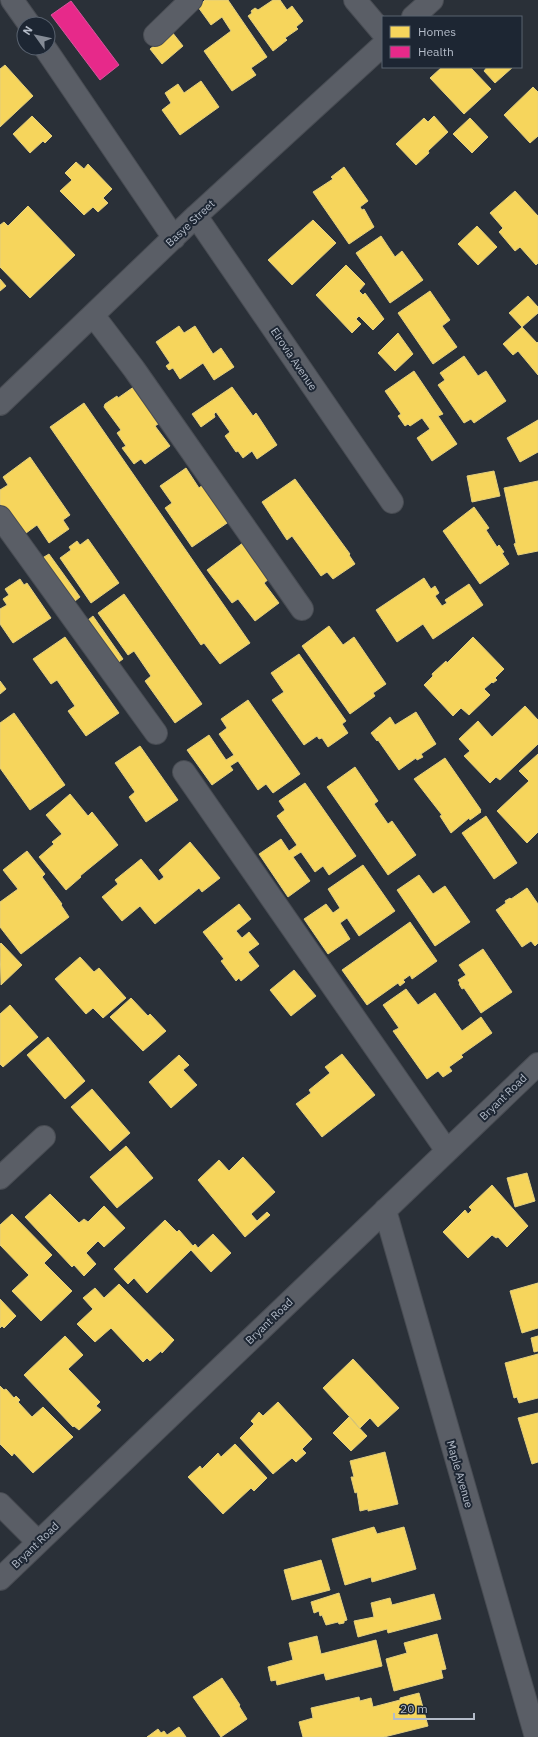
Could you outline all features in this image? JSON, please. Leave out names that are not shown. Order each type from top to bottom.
[{"type":"street","points":[[12,0],[23,16]]},
{"type":"street","points":[[155,35],[191,0]]},
{"type":"street","points":[[355,0],[382,32]]},
{"type":"street","points":[[414,16],[432,0]]},
{"type":"street","name":"Basye Street","points":[[0,404],[196,216],[382,46]]},
{"type":"street","points":[[50,56],[174,238]]},
{"type":"street","name":"Elrovia Avenue","points":[[196,216],[392,502]]},
{"type":"street","points":[[93,315],[134,369],[302,609]]},
{"type":"street","points":[[0,517],[156,733]]},
{"type":"street","points":[[184,772],[447,1151]]},
{"type":"street","name":"Bryant Road","points":[[0,1579],[538,1064]]},
{"type":"street","points":[[0,1178],[44,1137]]},
{"type":"street","name":"Maple Avenue","points":[[385,1210],[536,1737]]},
{"type":"street","points":[[0,1504],[38,1542]]},
{"type":"building: Homes","points":[[205,0],[228,0],[267,57],[251,68],[256,75],[232,91],[204,51],[231,31],[222,17],[211,25],[198,7]]},
{"type":"building: Homes","points":[[273,0],[280,0],[287,10],[292,6],[303,21],[296,27],[298,29],[285,38],[287,40],[273,51],[248,16],[255,8],[258,10]]},
{"type":"building: Homes","points":[[172,32],[183,46],[162,64],[150,49]]},
{"type":"building: Homes","points":[[5,65],[33,96],[0,127],[0,69]]},
{"type":"building: Homes","points":[[441,68],[471,68],[491,89],[464,114],[430,78]]},
{"type":"building: Homes","points":[[486,68],[512,68],[495,83],[484,71]]},
{"type":"building: Homes","points":[[201,81],[219,107],[180,135],[162,110],[171,103],[165,93],[178,84],[184,93]]},
{"type":"building: Homes","points":[[533,87],[538,92],[538,136],[530,143],[504,115]]},
{"type":"building: Homes","points":[[32,116],[52,136],[45,143],[43,141],[30,153],[13,134]]},
{"type":"building: Homes","points":[[434,116],[448,132],[416,165],[396,144],[424,118],[428,122]]},
{"type":"building: Homes","points":[[470,118],[488,137],[472,153],[453,134]]},
{"type":"building: Homes","points":[[76,162],[84,169],[88,164],[112,189],[103,198],[108,203],[98,212],[93,207],[84,215],[60,191],[72,180],[65,173]]},
{"type":"building: Homes","points":[[344,167],[368,201],[360,207],[362,210],[364,209],[374,227],[349,244],[313,192],[333,179],[331,177]]},
{"type":"building: Homes","points":[[515,191],[538,216],[538,263],[536,265],[520,247],[515,251],[499,232],[503,228],[490,213]]},
{"type":"building: Homes","points":[[28,206],[75,255],[30,298],[0,267],[0,225],[4,222],[8,226]]},
{"type":"building: Homes","points":[[313,220],[336,243],[292,285],[268,260]]},
{"type":"building: Homes","points":[[477,226],[497,247],[478,265],[458,244]]},
{"type":"building: Homes","points":[[381,236],[395,257],[402,251],[423,280],[390,303],[356,253]]},
{"type":"building: Homes","points":[[346,265],[365,284],[359,291],[363,295],[365,293],[384,319],[373,330],[359,316],[356,319],[361,324],[352,333],[316,295]]},
{"type":"building: Homes","points":[[0,279],[6,286],[0,291]]},
{"type":"building: Homes","points":[[430,291],[450,320],[442,326],[457,347],[433,364],[398,313]]},
{"type":"building: Homes","points":[[528,296],[538,307],[538,313],[522,327],[509,313]]},
{"type":"building: Homes","points":[[179,326],[184,333],[195,326],[213,354],[221,348],[234,367],[214,380],[203,363],[180,379],[173,368],[169,370],[166,366],[170,363],[156,342]]},
{"type":"building: Homes","points":[[522,327],[537,343],[538,342],[538,375],[518,351],[513,355],[503,344]]},
{"type":"building: Homes","points":[[398,333],[413,354],[395,371],[378,353]]},
{"type":"building: Homes","points":[[464,356],[478,376],[486,371],[506,401],[474,423],[471,419],[464,423],[438,385],[445,380],[440,373]]},
{"type":"building: Homes","points":[[414,371],[443,414],[438,416],[457,444],[432,461],[417,438],[430,429],[422,418],[410,426],[408,424],[405,426],[398,416],[401,414],[385,391]]},
{"type":"building: Homes","points":[[135,386],[161,422],[155,426],[170,446],[145,464],[141,459],[134,464],[122,448],[126,446],[117,433],[121,430],[104,407],[105,404],[117,396],[118,398]]},
{"type":"building: Homes","points":[[232,387],[253,416],[256,413],[277,445],[257,459],[252,451],[243,458],[238,451],[236,452],[225,436],[230,432],[216,412],[214,414],[215,417],[201,427],[192,414]]},
{"type":"building: Homes","points":[[84,403],[250,643],[220,664],[204,643],[201,645],[50,427]]},
{"type":"building: Homes","points":[[538,420],[538,452],[520,462],[507,438]]},
{"type":"building: Homes","points":[[30,457],[70,515],[63,520],[69,529],[49,543],[37,525],[22,536],[0,504],[0,490],[8,485],[3,477]]},
{"type":"building: Homes","points":[[186,468],[199,488],[204,484],[230,521],[192,547],[165,508],[172,503],[160,486]]},
{"type":"building: Homes","points":[[494,471],[500,496],[472,502],[467,476]]},
{"type":"building: Homes","points":[[295,479],[350,554],[349,555],[355,564],[333,579],[327,572],[321,576],[292,536],[287,540],[262,502]]},
{"type":"building: Homes","points":[[538,481],[538,551],[518,555],[514,544],[516,543],[504,488]]},
{"type":"building: Homes","points":[[474,507],[489,528],[486,530],[497,547],[499,545],[504,552],[502,553],[509,564],[480,584],[443,531]]},
{"type":"building: Homes","points":[[88,539],[119,583],[91,603],[60,558],[71,550],[69,547],[77,541],[80,545]]},
{"type":"building: Homes","points":[[244,542],[270,578],[264,583],[279,603],[255,621],[238,599],[232,603],[207,570]]},
{"type":"building: Homes","points":[[49,554],[80,597],[70,605],[39,560]]},
{"type":"building: Homes","points":[[424,578],[431,589],[435,586],[439,593],[435,596],[442,606],[447,603],[445,600],[469,584],[483,605],[433,639],[423,624],[397,642],[376,610]]},
{"type":"building: Homes","points":[[20,579],[24,585],[27,583],[51,618],[13,643],[0,624],[0,609],[7,605],[3,599],[9,595],[5,589]]},
{"type":"building: Homes","points":[[124,594],[202,704],[175,723],[145,681],[151,676],[134,651],[128,655],[98,613]]},
{"type":"building: Homes","points":[[93,616],[123,659],[113,666],[83,624]]},
{"type":"building: Homes","points":[[329,626],[343,645],[354,637],[386,684],[373,693],[375,696],[350,714],[302,646]]},
{"type":"building: Homes","points":[[65,637],[119,713],[86,736],[68,711],[75,706],[57,680],[51,684],[33,659]]},
{"type":"building: Homes","points":[[473,637],[504,669],[495,678],[497,680],[493,683],[492,682],[484,689],[490,695],[469,715],[461,708],[453,716],[424,685],[433,676],[432,674],[446,661],[447,663]]},
{"type":"building: Homes","points":[[299,654],[346,721],[342,724],[348,733],[328,747],[322,738],[319,739],[317,736],[304,745],[272,700],[284,692],[271,673]]},
{"type":"building: Homes","points":[[0,681],[6,689],[0,694]]},
{"type":"building: Homes","points":[[248,700],[300,774],[273,793],[266,784],[258,790],[238,761],[230,766],[233,770],[212,785],[187,750],[209,735],[226,760],[234,755],[219,734],[227,728],[221,719]]},
{"type":"building: Homes","points":[[525,706],[538,720],[538,744],[500,780],[496,777],[490,783],[464,756],[470,751],[459,739],[478,721],[492,737]]},
{"type":"building: Homes","points":[[416,712],[436,744],[421,754],[423,757],[417,760],[416,758],[399,770],[378,740],[377,741],[371,733],[390,717],[395,725]]},
{"type":"building: Homes","points":[[14,713],[65,785],[30,810],[0,768],[0,723]]},
{"type":"building: Homes","points":[[140,746],[178,800],[146,822],[129,797],[135,792],[115,763]]},
{"type":"building: Homes","points":[[538,754],[538,832],[527,843],[497,811],[529,781],[519,771]]},
{"type":"building: Homes","points":[[445,758],[481,810],[481,812],[470,820],[469,818],[451,833],[440,816],[442,815],[414,779]]},
{"type":"building: Homes","points":[[355,767],[378,801],[374,804],[388,824],[392,821],[416,855],[388,875],[327,787]]},
{"type":"building: Homes","points":[[305,783],[356,856],[329,875],[323,866],[315,872],[301,852],[293,857],[310,881],[288,897],[259,854],[281,839],[289,851],[297,845],[277,816],[285,810],[279,801]]},
{"type":"building: Homes","points":[[70,794],[88,816],[92,812],[118,845],[80,876],[81,877],[66,890],[39,857],[54,844],[52,842],[62,834],[46,815]]},
{"type":"building: Homes","points":[[486,816],[517,863],[494,879],[462,833]]},
{"type":"building: Homes","points":[[190,842],[220,878],[202,892],[199,888],[155,924],[140,906],[122,921],[102,897],[118,884],[115,880],[141,859],[159,881],[164,877],[159,870]]},
{"type":"building: Homes","points":[[27,851],[45,874],[42,877],[62,904],[61,905],[69,917],[21,954],[0,927],[0,902],[18,889],[3,870]]},
{"type":"building: Homes","points":[[363,865],[395,911],[359,936],[347,918],[340,923],[350,939],[328,954],[304,919],[326,904],[333,913],[340,908],[328,889]]},
{"type":"building: Homes","points":[[419,875],[433,894],[445,886],[470,922],[435,946],[397,890]]},
{"type":"building: Homes","points":[[527,888],[538,904],[538,943],[535,946],[531,941],[522,947],[496,910],[506,903],[505,901],[510,898],[511,899]]},
{"type":"building: Homes","points":[[239,904],[251,919],[236,931],[242,938],[249,932],[259,944],[248,952],[259,966],[241,981],[239,978],[236,981],[221,961],[224,959],[203,932]]},
{"type":"building: Homes","points":[[410,922],[437,961],[412,979],[410,975],[403,980],[405,982],[400,986],[398,983],[367,1005],[342,970]]},
{"type":"building: Homes","points":[[1,943],[22,965],[1,985],[0,944]]},
{"type":"building: Homes","points":[[483,949],[512,992],[481,1013],[464,988],[462,989],[458,980],[466,975],[459,965]]},
{"type":"building: Homes","points":[[80,957],[94,972],[99,968],[126,998],[103,1018],[93,1008],[86,1014],[55,979]]},
{"type":"building: Homes","points":[[294,970],[316,996],[291,1016],[270,990]]},
{"type":"building: Homes","points":[[406,989],[418,1005],[435,993],[462,1031],[481,1017],[492,1033],[461,1055],[463,1057],[449,1067],[452,1071],[443,1077],[438,1071],[427,1079],[393,1031],[399,1028],[383,1005]]},
{"type":"building: Homes","points":[[131,998],[148,1016],[150,1014],[166,1031],[143,1051],[110,1017]]},
{"type":"building: Homes","points":[[10,1005],[38,1037],[3,1067],[0,1064],[0,1014]]},
{"type":"building: Homes","points":[[48,1037],[85,1081],[65,1099],[27,1055]]},
{"type":"building: Homes","points":[[342,1054],[375,1095],[322,1137],[296,1104],[311,1093],[309,1090],[330,1073],[325,1067]]},
{"type":"building: Homes","points":[[179,1055],[189,1065],[183,1070],[197,1085],[171,1108],[149,1082]]},
{"type":"building: Homes","points":[[92,1089],[130,1133],[110,1151],[71,1107]]},
{"type":"building: Homes","points":[[126,1146],[153,1178],[117,1208],[90,1177]]},
{"type":"building: Homes","points":[[243,1157],[275,1192],[251,1214],[257,1221],[267,1212],[270,1215],[245,1237],[198,1180],[219,1160],[229,1171]]},
{"type":"building: Homes","points":[[527,1173],[535,1201],[515,1207],[507,1178]]},
{"type":"building: Homes","points":[[492,1185],[528,1226],[507,1247],[498,1237],[496,1238],[492,1235],[468,1258],[443,1232],[465,1210],[468,1214],[472,1210],[469,1207]]},
{"type":"building: Homes","points":[[50,1194],[79,1223],[84,1219],[88,1222],[104,1206],[125,1228],[104,1247],[98,1241],[86,1253],[96,1264],[84,1276],[74,1265],[72,1267],[25,1217]]},
{"type":"building: Homes","points":[[12,1214],[52,1255],[44,1263],[72,1291],[41,1321],[12,1291],[29,1275],[0,1245],[0,1225]]},
{"type":"building: Homes","points":[[165,1220],[177,1232],[179,1230],[193,1246],[195,1244],[198,1248],[213,1234],[231,1253],[211,1272],[191,1250],[147,1293],[134,1278],[128,1284],[114,1269]]},
{"type":"building: Homes","points":[[538,1283],[538,1328],[522,1333],[510,1291]]},
{"type":"building: Homes","points":[[119,1284],[174,1340],[162,1353],[161,1351],[150,1361],[147,1358],[143,1362],[111,1328],[95,1342],[77,1324],[93,1309],[83,1298],[95,1288],[104,1298]]},
{"type":"building: Homes","points":[[0,1299],[16,1316],[4,1328],[2,1326],[0,1328]]},
{"type":"building: Homes","points":[[65,1336],[83,1355],[68,1369],[100,1402],[96,1406],[101,1410],[79,1430],[74,1426],[73,1427],[24,1375]]},
{"type":"building: Homes","points":[[538,1336],[538,1351],[534,1352],[531,1338]]},
{"type":"building: Homes","points":[[538,1354],[538,1398],[519,1403],[517,1397],[514,1398],[505,1363]]},
{"type":"building: Homes","points":[[353,1359],[399,1408],[378,1427],[370,1418],[360,1428],[323,1388]]},
{"type":"building: Homes","points":[[0,1386],[4,1390],[6,1389],[14,1398],[16,1396],[20,1400],[18,1402],[32,1417],[43,1407],[73,1437],[33,1473],[14,1453],[12,1456],[0,1444]]},
{"type":"building: Homes","points":[[278,1402],[312,1439],[302,1449],[306,1453],[296,1462],[292,1458],[273,1474],[240,1438],[254,1424],[251,1421],[259,1412],[263,1416]]},
{"type":"building: Homes","points":[[538,1413],[538,1462],[532,1464],[518,1418]]},
{"type":"building: Homes","points":[[349,1417],[367,1436],[351,1451],[333,1433]]},
{"type":"building: Homes","points":[[235,1444],[267,1478],[254,1491],[251,1488],[223,1514],[188,1477],[200,1466],[202,1469],[218,1453],[221,1457]]},
{"type":"building: Homes","points":[[385,1452],[398,1504],[368,1511],[368,1509],[360,1511],[357,1492],[355,1493],[351,1477],[354,1477],[350,1461]]},
{"type":"building: Homes","points":[[374,1527],[377,1534],[404,1527],[416,1569],[372,1582],[371,1577],[345,1585],[332,1539]]},
{"type":"building: Homes","points":[[321,1560],[330,1590],[292,1600],[284,1570]]},
{"type":"building: Homes","points":[[339,1593],[347,1620],[344,1621],[344,1623],[339,1624],[338,1622],[326,1625],[322,1615],[320,1616],[319,1611],[314,1613],[311,1602]]},
{"type":"building: Homes","points":[[434,1594],[441,1619],[388,1633],[387,1629],[358,1637],[354,1621],[374,1617],[371,1603],[390,1598],[392,1605]]},
{"type":"building: Homes","points":[[437,1634],[446,1669],[441,1670],[443,1678],[394,1691],[386,1659],[407,1653],[404,1643]]},
{"type":"building: Homes","points":[[317,1636],[321,1654],[376,1640],[382,1666],[326,1680],[324,1673],[277,1685],[276,1680],[271,1681],[268,1667],[293,1660],[289,1643]]},
{"type":"building: Homes","points":[[222,1678],[240,1705],[239,1706],[247,1719],[221,1737],[193,1697]]},
{"type":"building: Homes","points":[[419,1693],[428,1726],[384,1737],[303,1737],[299,1722],[313,1718],[311,1708],[359,1697],[360,1701],[371,1698],[373,1707]]},
{"type":"building: Homes","points":[[179,1727],[186,1737],[147,1737],[158,1729],[161,1733],[164,1731],[167,1735]]},
{"type":"building: Health","points":[[71,1],[119,65],[100,80],[56,22],[56,16],[51,15]]}]
